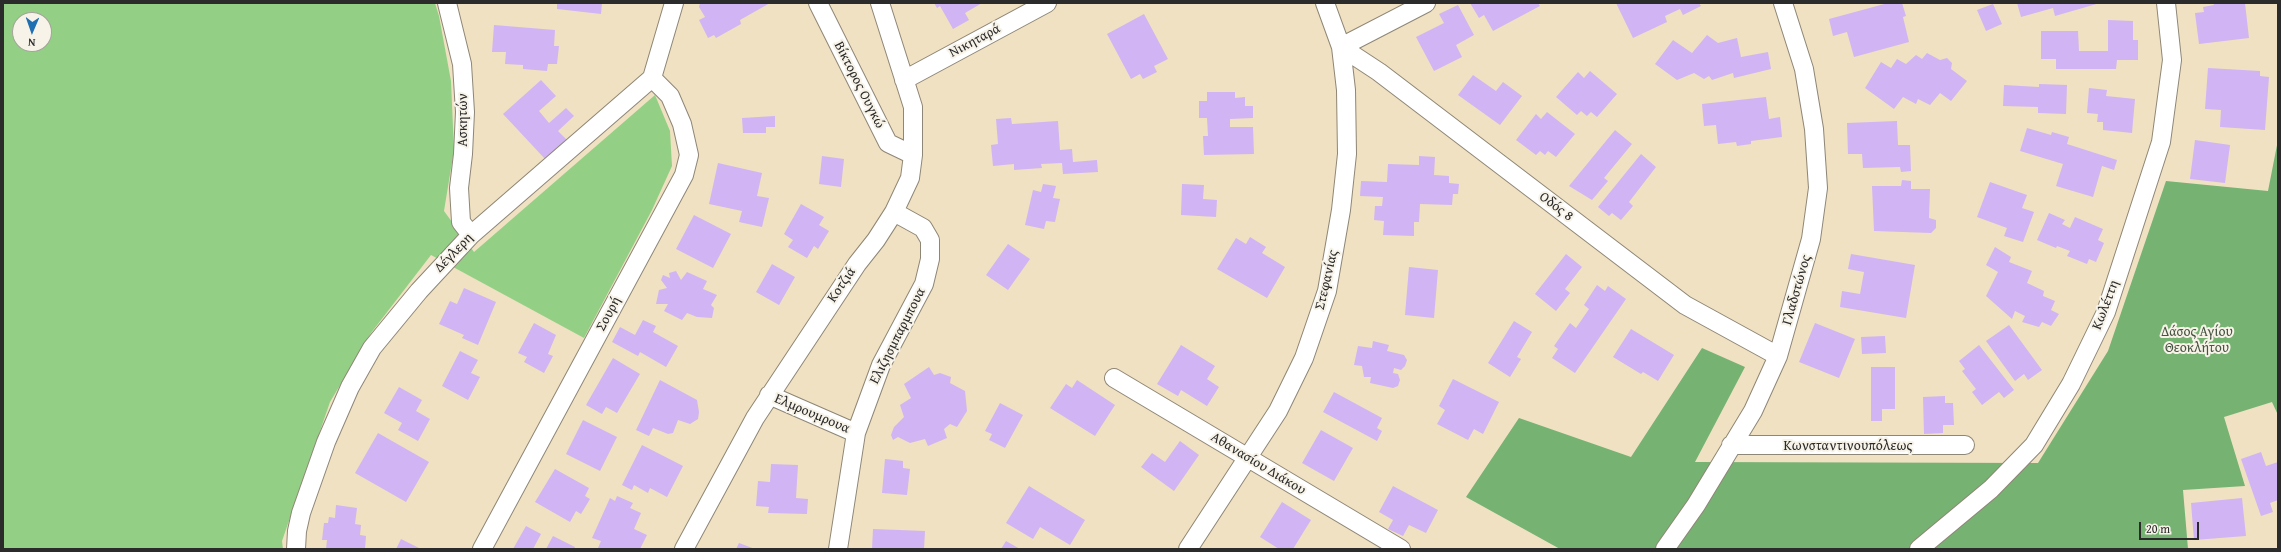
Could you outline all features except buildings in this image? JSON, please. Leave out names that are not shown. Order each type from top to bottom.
[{"type":"street","name":"Ασκητών","points":[[447,3],[462,64],[465,112],[464,154],[459,188],[461,222],[471,235]]},
{"type":"street","points":[[652,78],[674,3]]},
{"type":"street","name":"Βίκτορος Ουγκώ","points":[[818,3],[888,143],[913,155]]},
{"type":"street","name":"Κοτζιά","points":[[684,549],[769,395],[894,212],[910,178],[913,155],[913,107],[880,3]]},
{"type":"street","name":"Νικηταρά","points":[[904,80],[1047,3]]},
{"type":"street","name":"Στεφανίας","points":[[1188,549],[1278,411],[1304,358],[1327,291],[1341,210],[1347,154],[1346,90],[1341,47],[1325,3]]},
{"type":"street","points":[[1341,47],[1426,3]]},
{"type":"street","name":"Γλαδστώνος","points":[[1665,549],[1696,505],[1753,411],[1778,356],[1811,239],[1818,188],[1814,129],[1804,69],[1783,3]]},
{"type":"street","name":"Κωλέττη","points":[[1924,547],[1991,489],[2034,445],[2071,384],[2106,312],[2161,142],[2172,60],[2166,3]]},
{"type":"street","name":"Οδός 8","points":[[1341,47],[1379,72],[1685,305],[1778,356]]},
{"type":"street","name":"Δέγλερη","points":[[296,549],[297,531],[301,513],[326,442],[358,370],[372,348],[419,291],[471,235],[652,78]]},
{"type":"street","name":"Σουρή","points":[[482,549],[684,175],[689,155],[682,124],[670,96],[652,78]]},
{"type":"street","name":"Ελιζησμπαρμπουα","points":[[838,549],[856,433],[881,365],[924,284],[930,260],[930,240],[924,228],[894,212]]},
{"type":"street","name":"Αθανασίου Διάκου","points":[[1114,378],[1401,549]]},
{"type":"street","name":"Ελμρουμρουα","points":[[769,395],[856,433]]},
{"type":"street","name":"Κωνσταντινουπόλεως","points":[[1731,445],[1964,445]]},
{"type":"green space","points":[[3,3],[435,3],[439,16],[451,81],[454,150],[444,211],[474,252],[655,95],[670,131],[672,166],[652,210],[584,338],[431,255],[371,333],[330,402],[282,541],[283,549],[3,549]]},
{"type":"green space","name":"Δάσος Αγίου Θεοκλήτου","points":[[2278,140],[2278,415],[2272,402],[2224,417],[2245,486],[2183,490],[2188,549],[1560,549],[1466,497],[1519,418],[1631,457],[1702,348],[1745,367],[1695,462],[2038,463],[2108,351],[2166,181],[2268,191]]}]
